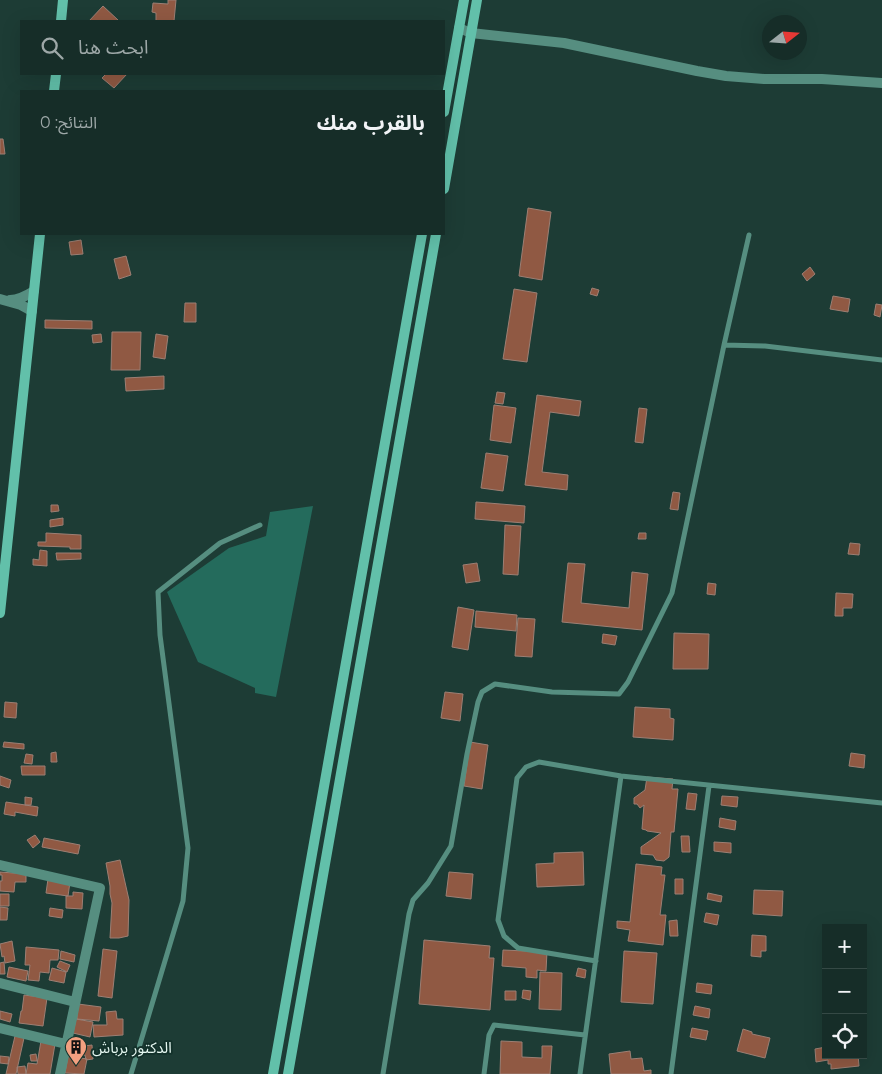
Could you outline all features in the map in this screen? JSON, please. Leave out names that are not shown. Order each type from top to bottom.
[{"type":"main road","points":[[61,20],[63,0]]},
{"type":"main road","points":[[445,106],[464,0]]},
{"type":"main road","points":[[445,183],[477,0]]},
{"type":"main road","points":[[54,90],[56,75]]},
{"type":"main road","points":[[0,613],[4,544],[40,235]]},
{"type":"main road","points":[[273,1074],[422,235]]},
{"type":"main road","points":[[288,1074],[436,235]]},
{"type":"street","points":[[459,28],[471,33],[564,43],[726,76],[882,83]]},
{"type":"street","points":[[3,300],[15,300],[34,291]]},
{"type":"street","points":[[3,300],[21,305],[32,311]]},
{"type":"street","points":[[0,865],[100,888],[60,1074]]},
{"type":"street","points":[[0,983],[75,1002]]},
{"type":"street","points":[[0,1028],[66,1044]]},
{"type":"lane","points":[[383,1074],[413,900],[428,883],[451,846],[467,754],[478,702],[482,692],[495,684],[552,692],[618,694],[628,682],[672,593],[749,234]]},
{"type":"lane","points":[[724,345],[765,346],[882,360]]},
{"type":"lane","points":[[131,1074],[183,901],[188,848],[160,635],[158,592],[220,543],[260,525]]},
{"type":"lane","points":[[596,961],[518,948],[504,936],[498,920],[517,778],[526,766],[539,762],[621,776],[882,803]]},
{"type":"lane","points":[[580,1074],[621,776]]},
{"type":"lane","points":[[671,1074],[709,786]]},
{"type":"lane","points":[[484,1074],[489,1035],[494,1025],[585,1035]]},
{"type":"green space","points":[[313,506],[276,697],[255,693],[255,688],[198,662],[167,592],[229,548],[266,536],[270,512]]},
{"type":"building","points":[[168,0],[176,0],[174,20],[156,20],[156,13],[152,12],[153,3],[168,4]]},
{"type":"building","points":[[103,6],[118,20],[90,20]]},
{"type":"building","points":[[105,75],[126,75],[114,88],[102,78]]},
{"type":"building","points":[[0,139],[3,139],[5,154],[0,154]]},
{"type":"building","points":[[528,208],[551,212],[542,280],[519,276]]},
{"type":"building","points":[[81,240],[83,254],[71,255],[69,242]]},
{"type":"building","points":[[126,256],[131,275],[119,279],[114,259]]},
{"type":"building","points":[[810,267],[815,274],[807,281],[802,274]]},
{"type":"building","points":[[592,288],[599,290],[597,296],[590,294]]},
{"type":"building","points":[[514,289],[537,293],[527,362],[503,359]]},
{"type":"building","points":[[833,296],[850,299],[848,312],[830,309]]},
{"type":"building","points":[[185,303],[196,303],[196,322],[184,322]]},
{"type":"building","points":[[876,304],[882,305],[880,317],[874,315]]},
{"type":"building","points":[[45,320],[92,321],[92,329],[45,328]]},
{"type":"building","points":[[112,332],[141,332],[140,370],[111,370]]},
{"type":"building","points":[[101,334],[102,342],[93,343],[92,335]]},
{"type":"building","points":[[156,334],[168,336],[165,359],[153,357]]},
{"type":"building","points":[[164,376],[164,389],[126,391],[125,378]]},
{"type":"building","points":[[497,392],[505,393],[503,404],[495,403]]},
{"type":"building","points":[[537,395],[581,401],[579,416],[550,412],[542,472],[568,475],[567,490],[525,485]]},
{"type":"building","points":[[494,405],[516,408],[511,443],[490,440]]},
{"type":"building","points":[[639,408],[647,409],[643,443],[635,442]]},
{"type":"building","points":[[486,453],[508,456],[503,491],[481,488]]},
{"type":"building","points":[[673,492],[680,493],[678,510],[670,509]]},
{"type":"building","points":[[476,502],[525,506],[524,523],[475,519]]},
{"type":"building","points":[[51,505],[58,505],[59,511],[51,512]]},
{"type":"building","points":[[63,518],[63,525],[50,527],[50,520]]},
{"type":"building","points":[[505,525],[521,526],[518,575],[503,574]]},
{"type":"building","points":[[46,533],[81,535],[81,549],[38,546],[38,542],[46,542]]},
{"type":"building","points":[[639,533],[646,533],[646,539],[638,539]]},
{"type":"building","points":[[850,543],[860,544],[859,555],[848,554]]},
{"type":"building","points":[[40,550],[47,551],[47,566],[33,565],[33,559],[39,560]]},
{"type":"building","points":[[56,553],[81,553],[81,559],[57,560]]},
{"type":"building","points":[[477,563],[480,581],[466,583],[463,565]]},
{"type":"building","points":[[568,563],[585,564],[581,603],[629,608],[632,572],[648,574],[642,630],[562,622]]},
{"type":"building","points":[[708,583],[716,584],[715,595],[707,594]]},
{"type":"building","points":[[836,593],[853,594],[852,608],[843,608],[843,616],[835,616]]},
{"type":"building","points":[[458,607],[474,610],[468,650],[452,647]]},
{"type":"building","points":[[476,611],[517,615],[516,631],[475,627]]},
{"type":"building","points":[[518,618],[535,619],[532,657],[515,656]]},
{"type":"building","points":[[674,633],[709,634],[708,669],[673,669]]},
{"type":"building","points":[[603,634],[617,636],[615,645],[602,643]]},
{"type":"building","points":[[445,692],[463,694],[460,721],[441,718]]},
{"type":"building","points":[[5,702],[17,703],[16,718],[4,717]]},
{"type":"building","points":[[635,707],[670,709],[670,718],[674,719],[673,740],[633,737]]},
{"type":"building","points":[[4,742],[24,744],[24,749],[3,747]]},
{"type":"building","points":[[470,742],[488,745],[482,789],[464,786]]},
{"type":"building","points":[[56,752],[57,762],[51,762],[51,753]]},
{"type":"building","points":[[851,753],[865,755],[864,768],[849,766]]},
{"type":"building","points":[[26,754],[33,755],[32,764],[24,763]]},
{"type":"building","points":[[21,766],[45,766],[45,775],[22,775]]},
{"type":"building","points":[[0,776],[11,780],[9,788],[0,785]]},
{"type":"building","points":[[647,777],[673,779],[672,789],[678,789],[674,832],[671,832],[669,857],[664,861],[656,860],[653,855],[641,854],[641,847],[661,833],[642,829],[644,805],[640,808],[637,804],[634,804],[634,798],[645,790]]},
{"type":"building","points":[[688,793],[697,794],[695,810],[686,809]]},
{"type":"building","points":[[722,796],[738,797],[737,807],[721,805]]},
{"type":"building","points":[[25,797],[32,798],[31,805],[25,805]]},
{"type":"building","points":[[6,802],[38,807],[37,816],[15,812],[15,816],[4,814]]},
{"type":"building","points":[[720,818],[736,821],[735,830],[719,827]]},
{"type":"building","points":[[35,835],[40,842],[33,848],[27,840]]},
{"type":"building","points":[[681,836],[689,836],[690,852],[682,852]]},
{"type":"building","points":[[44,838],[80,845],[78,854],[42,847]]},
{"type":"building","points":[[714,842],[731,843],[731,853],[714,851]]},
{"type":"building","points":[[583,852],[584,885],[537,887],[536,864],[554,863],[554,853]]},
{"type":"building","points":[[120,860],[129,900],[128,936],[110,938],[112,903],[106,863]]},
{"type":"building","points":[[636,864],[662,867],[661,875],[665,875],[660,915],[666,915],[663,945],[628,941],[630,930],[617,928],[617,921],[630,922]]},
{"type":"building","points":[[0,872],[26,874],[26,882],[15,882],[14,892],[0,891],[2,875],[0,875]]},
{"type":"building","points":[[449,872],[473,874],[471,899],[446,896]]},
{"type":"building","points":[[48,879],[70,882],[68,896],[46,893]]},
{"type":"building","points":[[675,879],[683,879],[683,894],[675,894]]},
{"type":"building","points":[[754,890],[783,891],[782,916],[753,914]]},
{"type":"building","points":[[73,892],[83,893],[82,909],[66,908],[66,896],[73,896]]},
{"type":"building","points":[[708,893],[722,896],[721,902],[707,899]]},
{"type":"building","points":[[0,894],[9,894],[9,906],[0,906]]},
{"type":"building","points":[[0,907],[8,908],[7,920],[0,920]]},
{"type":"building","points":[[50,908],[63,910],[62,918],[49,916]]},
{"type":"building","points":[[706,913],[719,915],[717,925],[704,922]]},
{"type":"building","points":[[677,920],[678,936],[670,936],[669,921]]},
{"type":"building","points":[[752,935],[766,936],[766,951],[761,951],[761,957],[751,956]]},
{"type":"building","points":[[424,940],[490,946],[489,958],[494,958],[490,1010],[419,1004]]},
{"type":"building","points":[[12,941],[15,961],[5,963],[0,944]]},
{"type":"building","points":[[26,947],[59,950],[58,960],[50,960],[49,973],[40,972],[39,981],[28,980],[30,965],[25,965]]},
{"type":"building","points":[[103,949],[117,951],[112,998],[98,996]]},
{"type":"building","points":[[503,950],[547,952],[546,971],[537,970],[537,978],[526,977],[526,968],[502,966]]},
{"type":"building","points":[[61,951],[75,955],[74,962],[60,959]]},
{"type":"building","points":[[624,951],[657,953],[653,1004],[621,1002]]},
{"type":"building","points":[[60,961],[70,965],[67,972],[57,967]]},
{"type":"building","points":[[4,962],[5,974],[0,974],[0,963]]},
{"type":"building","points":[[9,967],[28,971],[26,981],[7,977]]},
{"type":"building","points":[[52,968],[66,972],[64,983],[49,980]]},
{"type":"building","points":[[578,968],[586,970],[585,978],[576,976]]},
{"type":"building","points":[[540,972],[562,973],[561,1010],[539,1009]]},
{"type":"building","points":[[697,983],[712,985],[711,994],[696,992]]},
{"type":"building","points":[[523,990],[531,991],[530,1000],[522,998]]},
{"type":"building","points":[[505,991],[516,991],[516,1000],[505,1000]]},
{"type":"building","points":[[24,995],[47,998],[43,1026],[19,1023]]},
{"type":"building","points":[[78,1004],[101,1007],[99,1021],[77,1019]]},
{"type":"building","points":[[695,1006],[710,1009],[709,1018],[693,1015]]},
{"type":"building","points":[[0,1011],[12,1014],[10,1022],[0,1019]]},
{"type":"building","points":[[116,1011],[117,1019],[123,1019],[123,1035],[94,1037],[93,1025],[107,1025],[106,1012]]},
{"type":"building","points":[[76,1019],[93,1022],[90,1037],[73,1033]]},
{"type":"building","points":[[692,1028],[708,1031],[706,1040],[690,1037]]},
{"type":"building","points":[[743,1029],[752,1032],[752,1034],[770,1038],[765,1058],[737,1051]]},
{"type":"building","points":[[15,1036],[24,1038],[16,1074],[6,1074]]},
{"type":"building","points":[[41,1041],[55,1044],[50,1074],[26,1074],[28,1063],[37,1064]]},
{"type":"building","points":[[501,1041],[522,1042],[522,1057],[542,1058],[542,1046],[552,1046],[550,1074],[500,1074]]},
{"type":"building","points":[[92,1045],[93,1059],[86,1060],[85,1055],[70,1057],[69,1048]]},
{"type":"building","points":[[822,1048],[822,1059],[858,1059],[859,1066],[831,1069],[831,1064],[828,1064],[828,1060],[816,1062],[815,1049]]},
{"type":"building","points":[[630,1051],[631,1059],[642,1058],[644,1071],[651,1070],[651,1074],[611,1074],[609,1054]]},
{"type":"building","points":[[36,1054],[37,1061],[31,1061],[30,1055]]},
{"type":"building","points":[[0,1056],[9,1057],[8,1064],[0,1063]]},
{"type":"building","name":"الدكتور برباش","points":[[68,1056],[87,1059],[84,1074],[65,1073]]},
{"type":"building","points":[[25,1066],[26,1074],[18,1074],[17,1067]]},
{"type":"place","name":"الدكتور برباش","points":[[76,1066]]}]
